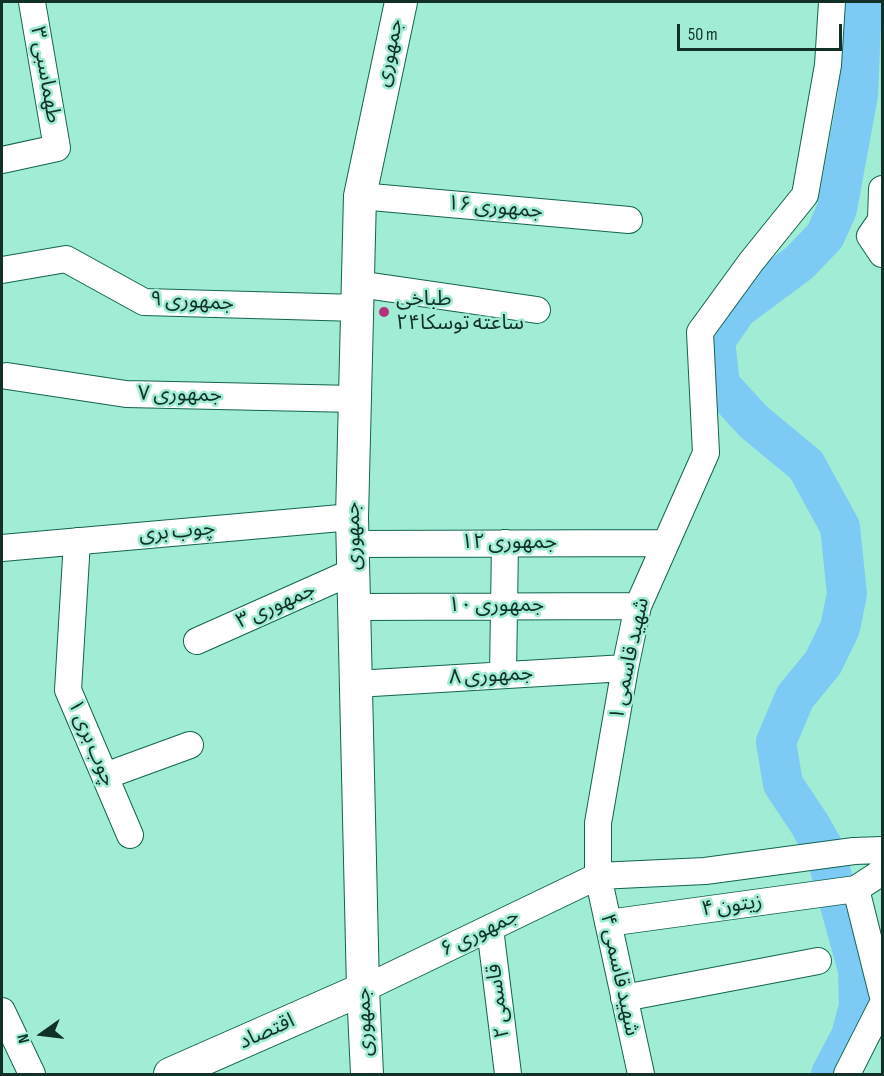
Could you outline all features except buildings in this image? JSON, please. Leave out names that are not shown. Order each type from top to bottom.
[{"type":"main road","name":"جمهوری","points":[[367,1074],[353,544],[360,196],[401,2]]},
{"type":"main road","name":"اقتصاد","points":[[170,1074],[363,989]]},
{"type":"street","name":"۳ طهماسبی","points":[[2,160],[57,148],[32,2]]},
{"type":"street","name":"۱ شهید قاسمی","points":[[598,876],[598,823],[638,606],[706,453],[700,332],[751,262],[805,195],[828,65],[832,2]]},
{"type":"street","points":[[876,245],[882,189]]},
{"type":"street","name":"۱۶ جمهوری","points":[[360,196],[629,220]]},
{"type":"street","name":"۹ جمهوری","points":[[2,270],[66,259],[144,302],[358,296],[537,310]]},
{"type":"street","name":"۷ جمهوری","points":[[7,376],[126,394],[355,399]]},
{"type":"street","name":"چوب بری","points":[[2,548],[77,541],[353,544]]},
{"type":"street","name":"۱ چوب بری","points":[[77,541],[68,690],[130,835]]},
{"type":"street","points":[[503,675],[505,543]]},
{"type":"street","name":"۱۲ جمهوری","points":[[353,544],[665,543]]},
{"type":"street","name":"۳ جمهوری","points":[[197,641],[353,544]]},
{"type":"street","name":"۱۰ جمهوری","points":[[355,607],[638,606]]},
{"type":"street","name":"۸ جمهوری","points":[[356,684],[625,668]]},
{"type":"street","points":[[105,776],[190,745]]},
{"type":"street","points":[[598,876],[705,871],[854,851],[882,850]]},
{"type":"street","points":[[882,872],[856,889],[882,993]]},
{"type":"street","name":"۴ شهید قاسمی","points":[[598,876],[641,1074]]},
{"type":"street","name":"جمهوری ۶","points":[[363,989],[598,876]]},
{"type":"street","name":"زیتون ۴","points":[[608,923],[856,889]]},
{"type":"street","name":"قاسمی ۲","points":[[490,928],[508,1074]]},
{"type":"street","points":[[624,998],[818,961]]},
{"type":"street","points":[[2,1011],[32,1074]]},
{"type":"street","points":[[847,1074],[879,1022]]},
{"type":"waterway","points":[[831,1074],[851,1036],[859,1006],[858,970],[825,851],[783,784],[776,742],[795,697],[823,663],[840,628],[847,594],[840,527],[806,465],[754,422],[720,385],[715,341],[737,309],[799,263],[825,236],[837,209],[858,95],[862,2]]},
{"type":"place","name":"طباخی ۲۴ساعته توسکا","points":[[384,312]]}]
